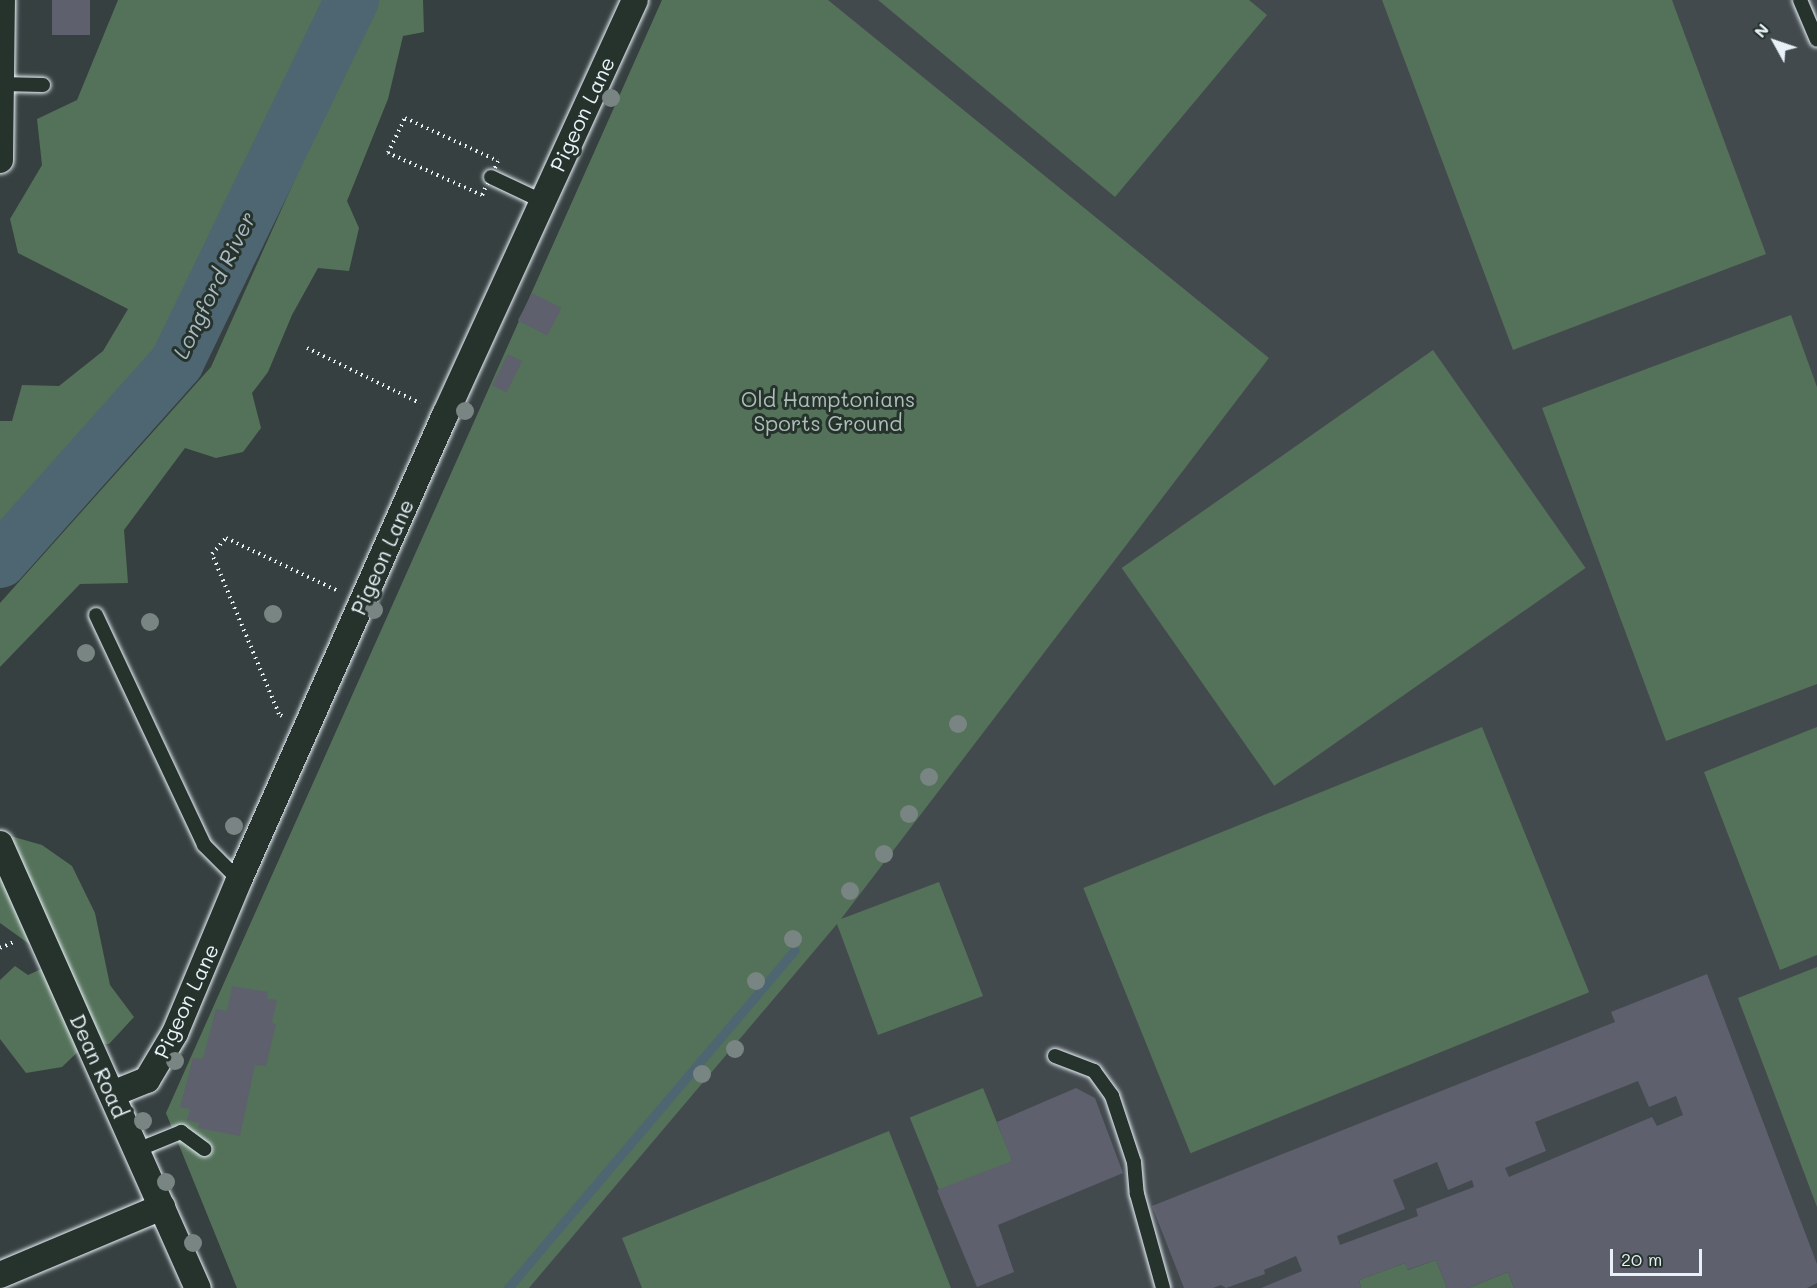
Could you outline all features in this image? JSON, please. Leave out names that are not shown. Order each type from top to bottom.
[{"type":"street","points":[[0,160],[2,0]]},
{"type":"street","name":"Pigeon Lane","points":[[112,1094],[147,1080],[176,1034],[239,880],[631,1]]},
{"type":"street","name":"Dean Road","points":[[0,844],[198,1288]]},
{"type":"street","points":[[0,1275],[162,1207]]},
{"type":"lane","points":[[1800,0],[1817,40]]},
{"type":"lane","points":[[1,84],[43,85]]},
{"type":"lane","points":[[491,177],[542,201]]},
{"type":"lane","points":[[96,615],[204,845],[239,880]]},
{"type":"lane","points":[[1055,1056],[1094,1071],[1112,1096],[1134,1162],[1137,1194],[1163,1288]]},
{"type":"lane","points":[[137,1150],[181,1132],[204,1149]]},
{"type":"path","points":[[405,118],[498,161],[491,177],[482,195],[388,153],[405,118]]},
{"type":"path","points":[[307,348],[445,415]]},
{"type":"path","points":[[306,731],[279,714],[212,554],[226,538],[362,602]]},
{"type":"shaded area","points":[[662,0],[1817,0],[1817,1288],[237,1288],[166,1113]]},
{"type":"green space","points":[[118,0],[332,0],[174,348],[0,540],[0,421],[12,421],[22,385],[59,386],[103,351],[128,309],[18,253],[10,219],[42,165],[37,119],[77,100]]},
{"type":"green space","points":[[375,0],[423,0],[424,32],[403,36],[388,99],[347,201],[359,228],[349,271],[318,268],[292,315],[268,372],[252,393],[261,428],[243,452],[216,458],[185,448],[124,530],[128,583],[80,584],[0,667],[0,603],[211,367]]},
{"type":"green space","name":"Old Hamptonians Sports Ground","points":[[662,0],[828,0],[1269,358],[841,919],[939,882],[983,996],[878,1035],[837,924],[529,1288],[237,1288],[166,1113]]},
{"type":"green space","points":[[878,0],[1249,0],[1267,15],[1115,197]]},
{"type":"green space","points":[[1382,0],[1672,0],[1766,254],[1513,350]]},
{"type":"green space","points":[[1791,315],[1817,387],[1817,684],[1666,741],[1542,408]]},
{"type":"green space","points":[[1433,350],[1586,568],[1274,786],[1122,568]]},
{"type":"green space","points":[[1482,727],[1589,992],[1190,1153],[1083,888]]},
{"type":"green space","points":[[1817,727],[1817,955],[1780,970],[1704,772]]},
{"type":"green space","points":[[7,835],[42,845],[72,866],[95,913],[110,985],[134,1017],[109,1044],[88,1042],[62,1067],[26,1073],[0,1039],[0,980],[15,966],[28,975],[46,967],[39,951],[0,923],[0,847]]},
{"type":"green space","points":[[1817,967],[1817,1207],[1738,998]]},
{"type":"green space","points":[[983,1088],[1013,1161],[939,1191],[910,1118]]},
{"type":"green space","points":[[889,1131],[951,1288],[642,1288],[622,1238]]},
{"type":"green space","points":[[1436,1260],[1447,1288],[1361,1288],[1359,1280],[1405,1263],[1408,1270]]},
{"type":"green space","points":[[1508,1272],[1514,1288],[1468,1288]]},
{"type":"building","points":[[52,0],[90,0],[90,35],[52,35]]},
{"type":"building","points":[[532,293],[561,308],[547,336],[518,321]]},
{"type":"building","points":[[508,354],[522,361],[506,392],[492,385]]},
{"type":"building","points":[[1707,974],[1817,1264],[1817,1283],[1807,1288],[1514,1288],[1508,1272],[1468,1288],[1447,1288],[1436,1260],[1407,1270],[1405,1263],[1359,1280],[1361,1288],[1261,1288],[1302,1271],[1296,1256],[1264,1270],[1265,1274],[1226,1288],[1221,1285],[1213,1288],[1184,1288],[1152,1206],[1615,1022],[1611,1012]],"holes":[[[1638,1081],[1649,1107],[1676,1096],[1683,1115],[1657,1126],[1652,1117],[1509,1177],[1505,1168],[1546,1151],[1535,1122]],[[1437,1162],[1448,1190],[1472,1180],[1474,1187],[1416,1209],[1418,1216],[1340,1245],[1337,1236],[1405,1209],[1393,1180]]]},
{"type":"building","points":[[232,986],[268,992],[267,999],[277,1000],[272,1022],[276,1024],[266,1066],[255,1065],[240,1136],[198,1128],[199,1123],[187,1120],[190,1109],[180,1107],[193,1058],[203,1059],[216,1009],[227,1011]]},
{"type":"building","points":[[1076,1088],[1095,1098],[1123,1173],[998,1225],[1014,1272],[977,1287],[937,1190],[1012,1161],[997,1122]]},
{"type":"waterway","name":"Longford River","points":[[0,561],[177,362],[352,0]]},
{"type":"waterway","points":[[508,1288],[795,950]]}]
